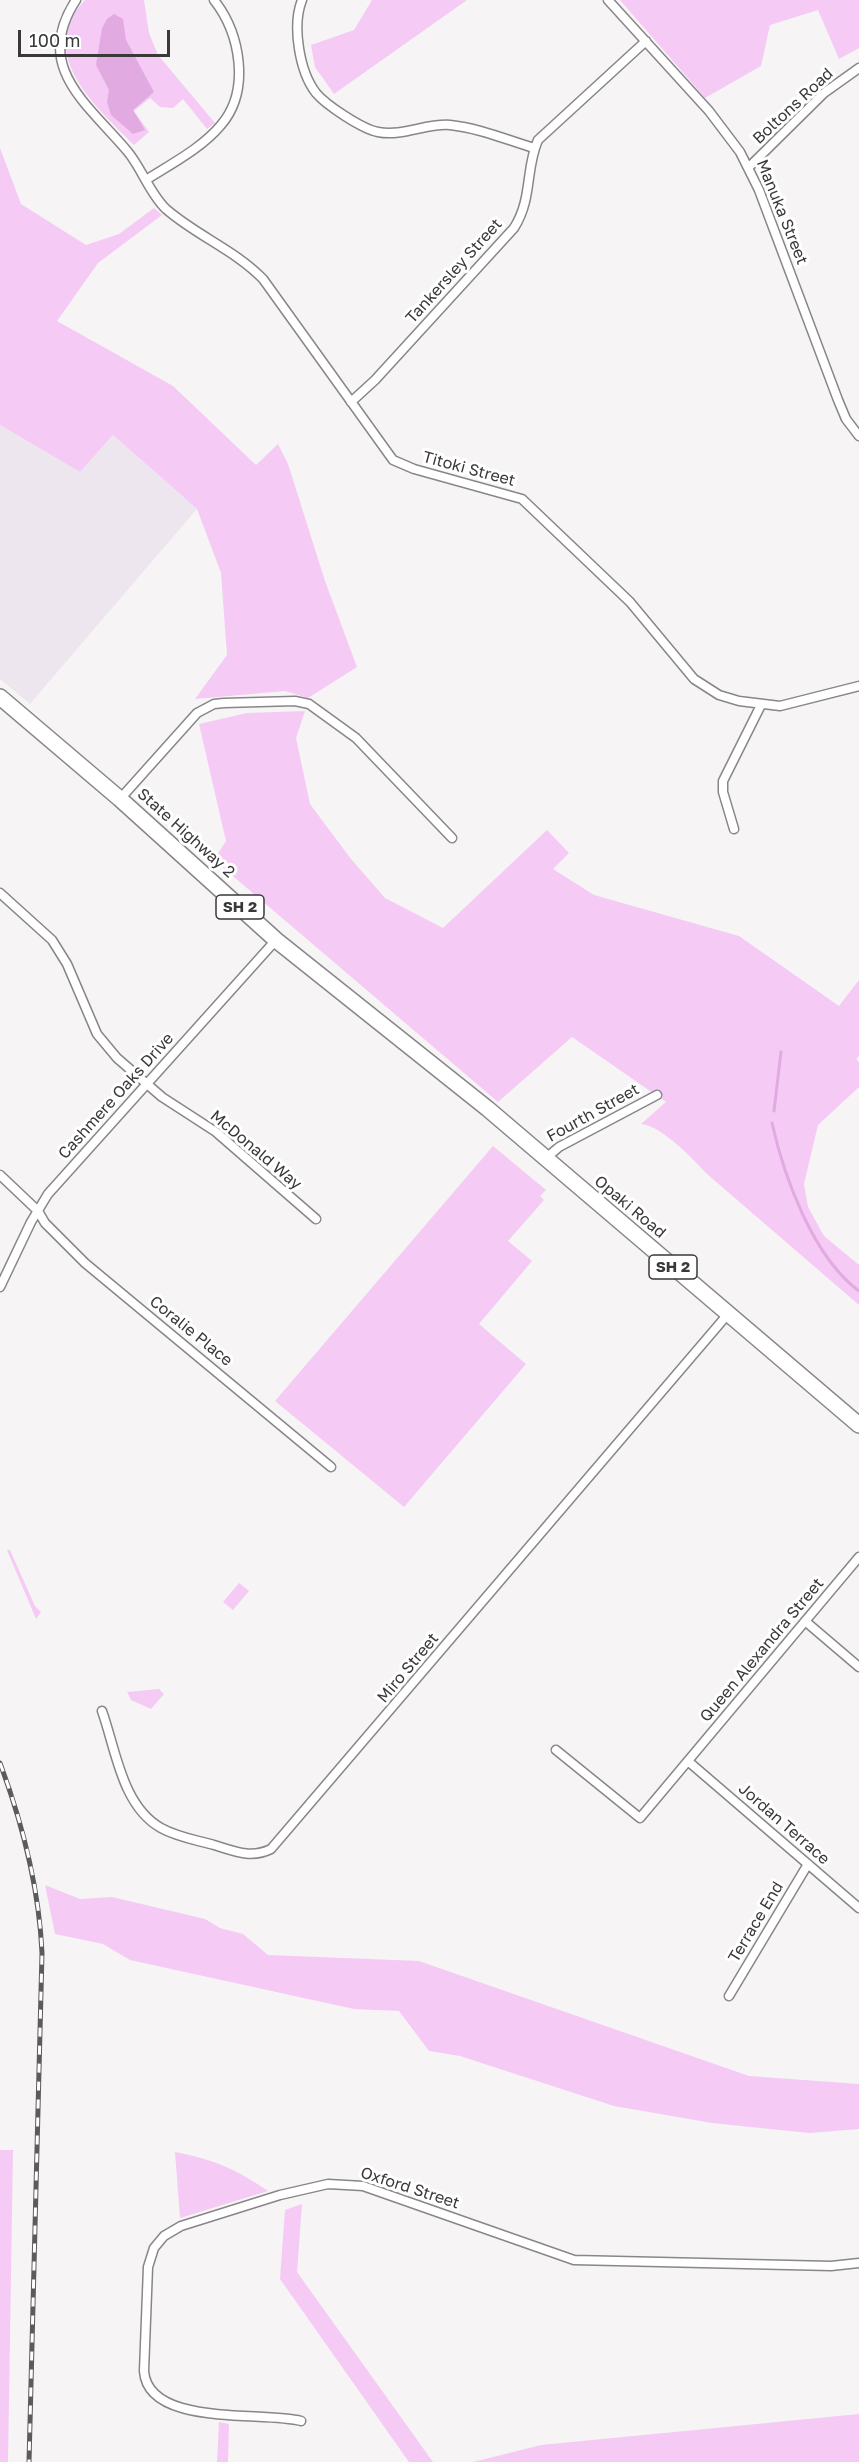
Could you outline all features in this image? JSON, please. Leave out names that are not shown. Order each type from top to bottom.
[{"type":"highway","name":"State Highway 2","points":[[0,697],[120,799],[276,940],[488,1108]]},
{"type":"highway","name":"Opaki Road","points":[[488,1108],[859,1425]]},
{"type":"street","name":"Titoki Street","points":[[75,0],[65,17],[58,40],[62,66],[70,85],[88,111],[129,153],[164,207],[256,271],[388,454],[402,465],[522,499],[630,602],[705,688],[739,702],[780,706],[859,686]]},
{"type":"street","points":[[146,180],[201,143],[222,125],[231,107],[236,90],[238,52],[233,33],[214,0]]},
{"type":"street","points":[[302,0],[299,8],[301,60],[316,93],[355,121],[375,132],[394,134],[447,125],[465,127],[534,148],[548,129],[646,41]]},
{"type":"street","name":"Manuka Street","points":[[608,0],[709,111],[749,167],[838,400],[859,436]]},
{"type":"street","name":"Boltons Road","points":[[749,167],[824,93],[859,68]]},
{"type":"street","name":"Tankersley Street","points":[[351,402],[375,380],[514,228],[528,200],[534,148]]},
{"type":"street","points":[[120,799],[197,713],[205,708],[224,703],[295,701],[309,704],[356,738],[452,838]]},
{"type":"street","points":[[734,829],[723,792],[723,781],[761,705]]},
{"type":"street","name":"McDonald Way","points":[[0,893],[52,940],[67,964],[97,1035],[117,1058],[146,1084],[216,1132],[316,1219]]},
{"type":"street","name":"Cashmere Oaks Drive","points":[[0,1287],[48,1194],[276,940]]},
{"type":"street","name":"Fourth Street","points":[[545,1159],[559,1147],[657,1095]]},
{"type":"street","name":"Coralie Place","points":[[0,1175],[38,1211],[45,1223],[85,1263],[331,1467]]},
{"type":"street","name":"Miro Street","points":[[102,1711],[115,1746],[124,1784],[146,1816],[159,1827],[174,1834],[245,1855],[260,1855],[271,1850],[728,1314]]},
{"type":"street","name":"Queen Alexandra Street","points":[[556,1750],[640,1818],[859,1557]]},
{"type":"street","points":[[805,1621],[859,1667]]},
{"type":"street","name":"Jordan Terrace","points":[[689,1762],[859,1908]]},
{"type":"street","name":"Terrace End","points":[[729,1996],[808,1864]]},
{"type":"street","name":"Oxford Street","points":[[301,2421],[282,2416],[188,2411],[170,2405],[152,2394],[145,2382],[144,2371],[148,2267],[154,2248],[164,2236],[182,2226],[280,2195],[342,2183],[363,2186],[574,2260],[831,2266],[859,2263]]},
{"type":"shaded area","points":[[85,0],[144,0],[149,33],[158,55],[215,123],[207,129],[183,99],[173,108],[160,107],[150,98],[134,111],[149,132],[134,145],[89,97],[76,78],[68,59],[66,39],[71,20]]},
{"type":"shaded area","points":[[372,0],[467,0],[334,94],[315,67],[311,45],[354,30]]},
{"type":"shaded area","points":[[620,0],[859,0],[859,48],[839,59],[818,10],[770,25],[761,66],[705,98]]},
{"type":"shaded area","points":[[114,14],[123,19],[126,40],[154,92],[133,110],[145,130],[133,134],[111,115],[107,102],[109,90],[96,65],[102,28],[107,19]]},
{"type":"shaded area","points":[[0,148],[21,204],[86,245],[119,234],[154,208],[162,215],[98,263],[57,321],[173,386],[256,465],[278,444],[288,464],[325,581],[357,667],[308,698],[285,691],[195,699],[227,655],[221,573],[197,509],[113,435],[80,472],[0,425]]},
{"type":"shaded area","points":[[0,425],[80,472],[113,435],[197,509],[30,704],[0,679]]},
{"type":"shaded area","points":[[305,711],[296,738],[310,804],[351,859],[385,898],[443,928],[547,830],[569,853],[553,869],[594,895],[739,936],[839,1006],[859,980],[859,1056],[856,1059],[859,1062],[859,1087],[818,1125],[804,1184],[808,1207],[824,1236],[859,1265],[859,1305],[707,1174],[677,1144],[649,1126],[641,1124],[666,1102],[572,1037],[498,1102],[214,860],[226,841],[199,724],[247,713]]},
{"type":"shaded area","points":[[493,1146],[546,1190],[540,1196],[544,1200],[508,1241],[532,1261],[479,1324],[526,1364],[404,1507],[275,1401]]},
{"type":"shaded area","points":[[7,1550],[10,1550],[35,1606],[41,1612],[36,1619]]},
{"type":"shaded area","points":[[239,1583],[249,1591],[233,1610],[223,1602]]},
{"type":"shaded area","points":[[159,1689],[164,1694],[151,1709],[131,1700],[127,1692]]},
{"type":"shaded area","points":[[45,1885],[80,1899],[112,1897],[205,1919],[220,1928],[243,1934],[268,1955],[419,1961],[749,2076],[859,2084],[859,2129],[809,2133],[712,2123],[614,2106],[460,2056],[429,2051],[399,2011],[354,2009],[130,1960],[103,1944],[55,1934]]},
{"type":"shaded area","points":[[0,2150],[13,2150],[8,2462],[0,2462]]},
{"type":"shaded area","points":[[175,2152],[224,2166],[268,2191],[180,2218]]},
{"type":"shaded area","points":[[302,2204],[297,2272],[433,2462],[409,2462],[280,2279],[285,2210]]},
{"type":"shaded area","points":[[859,2414],[859,2462],[473,2462],[541,2445]]},
{"type":"shaded area","points":[[219,2422],[229,2424],[228,2462],[217,2462]]},
{"type":"waterway","points":[[774,1111],[781,1052]]},
{"type":"waterway","points":[[772,1123],[784,1167],[814,1237],[828,1258],[859,1291]]},
{"type":"railway","points":[[0,1763],[28,1856],[37,1904],[42,1953],[29,2462]]}]
